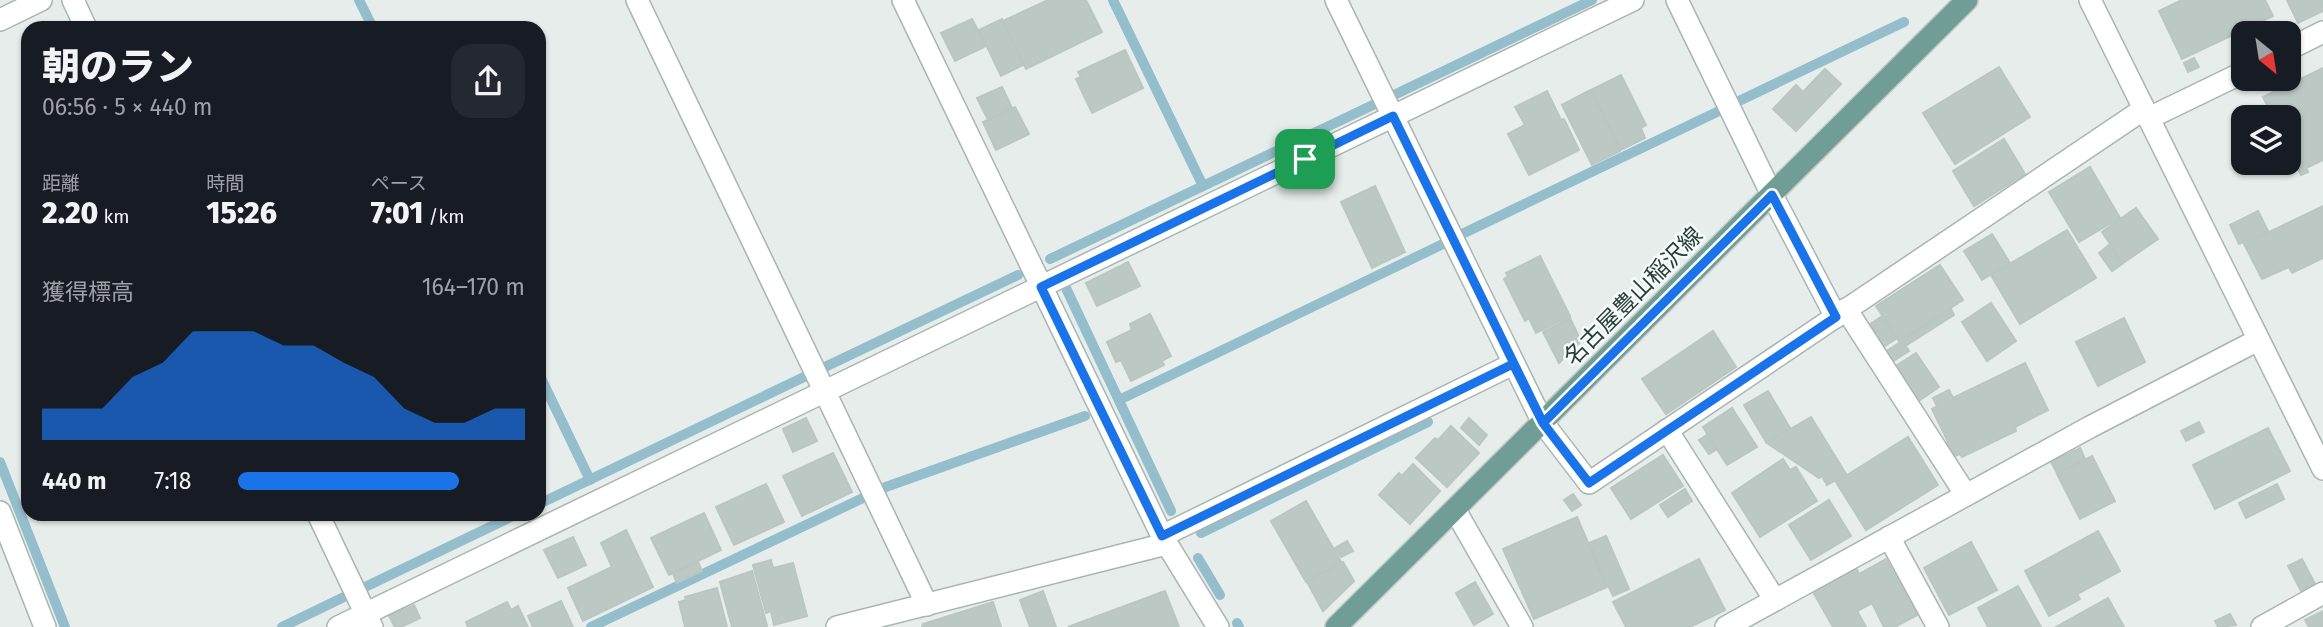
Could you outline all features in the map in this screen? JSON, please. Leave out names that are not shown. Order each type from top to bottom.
[{"type":"main road","name":"名古屋豊山稲沢線","points":[[1336,627],[1967,0]]},
{"type":"street","points":[[0,20],[41,0]]},
{"type":"street","points":[[73,0],[83,21]]},
{"type":"street","points":[[637,0],[927,604]]},
{"type":"street","points":[[903,0],[1164,540],[1217,627]]},
{"type":"street","points":[[1336,0],[1543,423],[1589,483],[1841,313],[2147,114],[2231,78]]},
{"type":"street","points":[[338,627],[369,620],[824,391],[1633,0]]},
{"type":"street","points":[[1677,0],[1772,195],[1841,313],[1966,495]]},
{"type":"street","points":[[2090,0],[2323,470]]},
{"type":"street","points":[[2301,43],[2323,32]]},
{"type":"street","points":[[1726,627],[1966,495],[2258,340]]},
{"type":"street","points":[[837,627],[1164,540],[1513,364]]},
{"type":"street","points":[[1667,430],[1775,600]]},
{"type":"street","points":[[1455,510],[1522,627]]},
{"type":"street","points":[[0,512],[45,627]]},
{"type":"street","points":[[321,521],[369,620]]},
{"type":"street","points":[[1889,537],[1938,627]]},
{"type":"street","points":[[2262,627],[2323,593]]},
{"type":"building","points":[[1048,0],[1086,0],[1102,32],[1026,69],[1003,21]]},
{"type":"building","points":[[2182,0],[2265,0],[2273,16],[2262,21],[2231,21],[2231,36],[2182,59],[2159,11]]},
{"type":"building","points":[[2287,0],[2323,0],[2323,11],[2297,21]]},
{"type":"building","points":[[972,19],[986,46],[955,61],[941,33]]},
{"type":"building","points":[[1002,19],[1023,65],[1001,76],[979,30]]},
{"type":"building","points":[[1125,50],[1143,88],[1092,113],[1076,79],[1081,77],[1078,72]]},
{"type":"building","points":[[2194,58],[2199,67],[2188,72],[2184,63]]},
{"type":"building","points":[[1999,67],[2030,117],[1955,164],[1923,113]]},
{"type":"building","points":[[2323,68],[2323,160],[2306,168],[2308,172],[2301,175],[2301,105],[2267,105],[2263,97],[2275,91],[2301,91],[2301,79]]},
{"type":"building","points":[[1825,69],[1841,84],[1796,131],[1773,109],[1796,85],[1803,92]]},
{"type":"building","points":[[1621,75],[1646,125],[1641,128],[1645,138],[1621,150],[1591,90]]},
{"type":"building","points":[[1002,87],[1012,108],[988,120],[977,98]]},
{"type":"building","points":[[1590,90],[1620,151],[1592,165],[1562,105]]},
{"type":"building","points":[[1547,91],[1579,150],[1529,175],[1508,134],[1525,125],[1515,107]]},
{"type":"building","points":[[1015,107],[1029,134],[996,150],[983,122]]},
{"type":"building","points":[[2004,139],[2025,174],[1974,206],[1953,171]]},
{"type":"building","points":[[2090,167],[2120,218],[2079,242],[2049,192]]},
{"type":"building","points":[[1375,186],[1405,252],[1372,268],[1341,202]]},
{"type":"building","points":[[2323,206],[2323,258],[2292,273],[2289,267],[2262,279],[2244,244]]},
{"type":"building","points":[[2136,208],[2158,239],[2123,263],[2102,232]]},
{"type":"building","points":[[2258,211],[2268,231],[2239,244],[2230,225]]},
{"type":"building","points":[[2067,230],[2096,278],[2020,324],[1991,275]]},
{"type":"building","points":[[1992,234],[2010,263],[1982,280],[1964,251]]},
{"type":"building","points":[[2109,245],[2122,264],[2112,271],[2099,253]]},
{"type":"building","points":[[1540,256],[1570,316],[1536,333],[1529,318],[1525,321],[1504,279],[1508,276],[1506,273]]},
{"type":"building","points":[[1128,262],[1140,286],[1097,306],[1086,283]]},
{"type":"building","points":[[1940,265],[1963,300],[1899,341],[1876,306]]},
{"type":"building","points":[[1991,303],[2016,341],[1987,361],[1962,322]]},
{"type":"building","points":[[1951,309],[1954,315],[1907,345],[1903,340]]},
{"type":"building","points":[[1150,314],[1171,356],[1162,361],[1164,365],[1131,381],[1121,360],[1116,362],[1107,342],[1132,330],[1130,324]]},
{"type":"building","points":[[1881,317],[1896,339],[1880,349],[1866,327]]},
{"type":"building","points":[[1570,318],[1581,341],[1559,363],[1543,332]]},
{"type":"building","points":[[2124,318],[2145,362],[2098,386],[2076,342]]},
{"type":"building","points":[[1713,331],[1736,367],[1666,414],[1642,379]]},
{"type":"building","points":[[1902,341],[1909,351],[1892,362],[1885,352]]},
{"type":"building","points":[[1916,353],[1939,387],[1917,402],[1894,367]]},
{"type":"building","points":[[2025,363],[2048,410],[2015,427],[2016,431],[1962,457],[1960,454],[1955,456],[1953,452],[1950,454],[1945,444],[1948,442],[1932,409],[1937,406],[1933,398],[1949,390],[1953,398]]},
{"type":"building","points":[[1768,391],[1790,428],[1766,442],[1744,405]]},
{"type":"building","points":[[1732,408],[1757,447],[1727,465],[1703,427]]},
{"type":"building","points":[[1811,417],[1846,474],[1827,485],[1822,476],[1819,478],[1767,443]]},
{"type":"building","points":[[806,418],[817,441],[793,452],[783,429]]},
{"type":"building","points":[[1469,418],[1487,435],[1479,445],[1461,428]]},
{"type":"building","points":[[2199,422],[2204,432],[2186,441],[2181,431]]},
{"type":"building","points":[[1451,426],[1479,453],[1447,487],[1416,458]]},
{"type":"building","points":[[2268,428],[2290,471],[2215,509],[2193,465]]},
{"type":"building","points":[[1707,435],[1716,450],[1709,454],[1699,440]]},
{"type":"building","points":[[1908,437],[1938,485],[1866,530],[1836,482]]},
{"type":"building","points":[[2080,448],[2085,459],[2057,473],[2051,462]]},
{"type":"building","points":[[833,453],[852,492],[802,516],[783,476]]},
{"type":"building","points":[[1663,455],[1683,486],[1631,519],[1611,488]]},
{"type":"building","points":[[2092,456],[2115,501],[2080,519],[2057,474]]},
{"type":"building","points":[[1783,459],[1790,470],[1796,467],[1817,501],[1760,537],[1732,493]]},
{"type":"building","points":[[1413,464],[1440,491],[1410,524],[1379,495],[1399,473],[1402,476]]},
{"type":"building","points":[[766,484],[784,522],[734,545],[716,507]]},
{"type":"building","points":[[2277,484],[2284,499],[2246,518],[2239,503]]},
{"type":"building","points":[[1685,489],[1692,501],[1668,517],[1660,505]]},
{"type":"building","points":[[1573,494],[1581,505],[1572,511],[1564,500]]},
{"type":"building","points":[[1829,500],[1851,536],[1811,560],[1789,525]]},
{"type":"building","points":[[1306,501],[1341,562],[1306,582],[1271,521]]},
{"type":"building","points":[[704,513],[721,550],[669,575],[651,538]]},
{"type":"building","points":[[1577,517],[1607,587],[1534,619],[1503,549]]},
{"type":"building","points":[[626,530],[653,587],[583,621],[568,588],[612,567],[601,543]]},
{"type":"building","points":[[2098,531],[2120,571],[2077,594],[2080,599],[2049,616],[2025,571]]},
{"type":"building","points":[[1606,536],[1629,589],[1613,596],[1589,543]]},
{"type":"building","points":[[573,537],[586,565],[558,578],[544,550]]},
{"type":"building","points":[[1347,541],[1353,551],[1341,557],[1335,548]]},
{"type":"building","points":[[1971,542],[1997,590],[1949,615],[1924,568]]},
{"type":"building","points":[[1699,559],[1725,610],[1690,627],[1626,627],[1613,602]]},
{"type":"building","points":[[1886,559],[1917,615],[1895,627],[1884,627],[1872,603],[1857,611],[1866,627],[1833,627],[1813,592],[1856,568],[1859,574]]},
{"type":"building","points":[[2302,559],[2315,584],[2301,591],[2288,566]]},
{"type":"building","points":[[771,560],[773,568],[793,563],[807,616],[774,625],[771,611],[766,613],[753,565]]},
{"type":"building","points":[[698,562],[702,571],[677,583],[673,574]]},
{"type":"building","points":[[1343,562],[1354,581],[1323,611],[1307,582]]},
{"type":"building","points":[[752,571],[767,626],[732,627],[720,582]]},
{"type":"building","points":[[1475,582],[1493,614],[1474,625],[1456,593]]},
{"type":"building","points":[[2018,586],[2041,627],[1988,627],[1978,608]]},
{"type":"building","points":[[717,588],[727,627],[685,627],[679,602],[686,600],[685,597]]},
{"type":"building","points":[[1043,591],[1056,627],[1030,627],[1020,600]]},
{"type":"building","points":[[1165,591],[1179,627],[1068,627]]},
{"type":"building","points":[[2108,598],[2124,627],[2056,627]]},
{"type":"building","points":[[561,601],[573,627],[533,627],[528,616]]},
{"type":"building","points":[[507,602],[511,610],[518,606],[528,627],[468,627],[466,622]]},
{"type":"building","points":[[993,602],[1001,627],[922,627],[923,624]]},
{"type":"building","points":[[414,605],[420,618],[395,627],[389,616]]},
{"type":"building","points":[[2323,611],[2323,627],[2309,627],[2305,620]]},
{"type":"building","points":[[2230,614],[2236,625],[2218,627],[2215,621]]},
{"type":"waterway","points":[[359,0],[370,21]]},
{"type":"waterway","points":[[1113,0],[1203,186]]},
{"type":"waterway","points":[[1396,94],[1592,0]]},
{"type":"waterway","points":[[1739,101],[1904,22]]},
{"type":"waterway","points":[[1050,259],[1375,104]]},
{"type":"waterway","points":[[1462,234],[1719,111]]},
{"type":"waterway","points":[[1119,400],[1443,244]]},
{"type":"waterway","points":[[827,366],[1018,275]]},
{"type":"waterway","points":[[1065,286],[1171,511]]},
{"type":"waterway","points":[[546,501],[804,377]]},
{"type":"waterway","points":[[546,389],[590,480]]},
{"type":"waterway","points":[[883,488],[1085,416]]},
{"type":"waterway","points":[[1201,533],[1428,422]]},
{"type":"waterway","points":[[0,462],[21,515]]},
{"type":"waterway","points":[[591,627],[863,498]]},
{"type":"waterway","points":[[23,521],[65,627]]},
{"type":"waterway","points":[[365,587],[502,521]]},
{"type":"waterway","points":[[1198,558],[1220,595]]},
{"type":"waterway","points":[[282,627],[344,597]]},
{"type":"waterway","points":[[1237,623],[1239,627]]},
{"type":"route","points":[[1305,159],[1041,287],[1162,536],[1513,364],[1543,423],[1589,483],[1836,317],[1772,195],[1543,423],[1393,116],[1305,159]]}]
